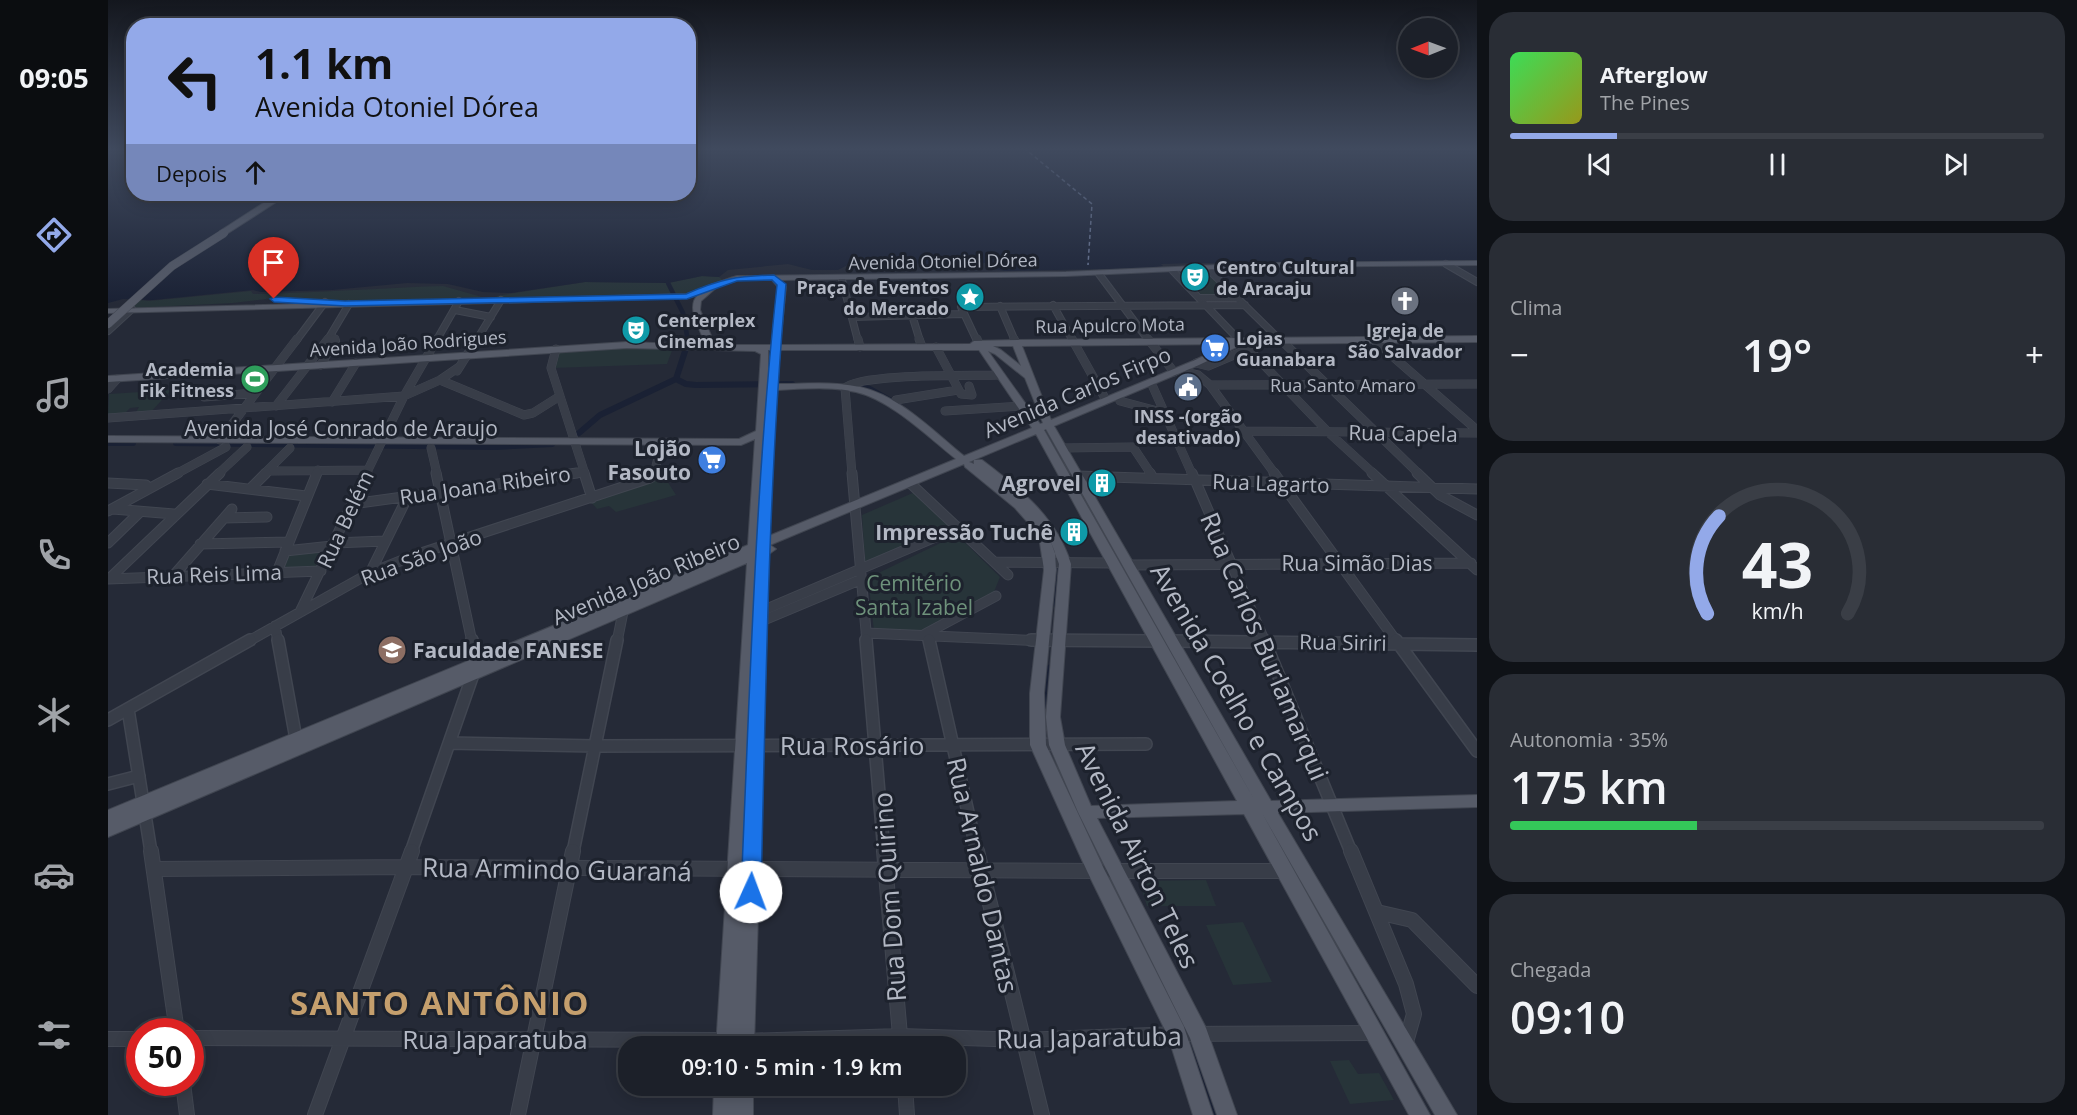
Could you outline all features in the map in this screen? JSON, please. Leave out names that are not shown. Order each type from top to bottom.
[{"type":"main road","points":[[110,312],[176,260],[266,201]]},
{"type":"main road","points":[[108,324],[172,266],[272,201]]},
{"type":"main road","points":[[1174,272],[1181,268],[1261,265],[1477,265]]},
{"type":"main road","points":[[1174,272],[1458,269],[1477,265]]},
{"type":"main road","name":"Avenida Otoniel Dórea","points":[[782,287],[798,282],[843,280],[1067,278],[1099,274],[1174,272]]},
{"type":"main road","name":"Avenida Otoniel Dórea","points":[[705,291],[714,285],[737,279],[1174,272]]},
{"type":"main road","points":[[744,1036],[744,871],[758,550],[760,439],[782,287],[774,278]]},
{"type":"main road","points":[[110,312],[274,299],[347,304],[675,297],[705,291]]},
{"type":"main road","points":[[705,291],[697,300],[696,310],[711,346]]},
{"type":"main road","points":[[267,306],[274,299]]},
{"type":"main road","points":[[130,310],[324,303]]},
{"type":"main road","points":[[1246,346],[1281,340],[1477,339]]},
{"type":"main road","name":"Rua Apulcro Mota","points":[[980,345],[1148,341],[1246,346]]},
{"type":"main road","name":"Avenida Coelho e Campos","points":[[1016,343],[1030,379],[1045,430],[1072,478],[1173,641],[1257,807],[1284,871],[1420,1115]]},
{"type":"main road","points":[[711,346],[980,345],[998,352],[1030,379]]},
{"type":"main road","points":[[860,346],[980,345]]},
{"type":"main road","name":"Avenida Coelho e Campos","points":[[980,345],[1021,406],[1062,448],[1072,478],[1112,563],[1156,641],[1257,807],[1406,1042],[1447,1115]]},
{"type":"main road","points":[[711,346],[775,347]]},
{"type":"main road","name":"Avenida João Rodrigues","points":[[112,379],[556,349],[711,346]]},
{"type":"main road","name":"Avenida Carlos Firpo","points":[[971,461],[1120,401],[1246,346]]},
{"type":"main road","points":[[756,348],[765,353],[764,369],[768,385],[768,465],[758,550]]},
{"type":"main road","name":"Avenida Carlos Firpo","points":[[1045,430],[1106,400],[1174,372],[1193,369]]},
{"type":"main road","name":"Avenida Airton Teles","points":[[768,385],[847,386],[874,389],[896,400],[971,461],[1033,521],[1046,542],[1058,564],[1052,641],[1035,720],[1098,871],[1179,1034],[1203,1115]]},
{"type":"main road","name":"Avenida Airton Teles","points":[[847,386],[885,401],[971,461]]},
{"type":"main road","name":"Avenida José Conrado de Araujo","points":[[108,439],[172,440],[247,447],[290,448],[325,444]]},
{"type":"main road","points":[[573,442],[741,442],[760,439]]},
{"type":"main road","points":[[760,439],[764,450],[764,461],[768,465]]},
{"type":"main road","points":[[134,446],[172,440]]},
{"type":"main road","name":"Avenida José Conrado de Araujo","points":[[108,445],[573,442]]},
{"type":"main road","name":"Avenida José Conrado de Araujo","points":[[380,445],[508,449],[573,442]]},
{"type":"main road","name":"Avenida João Ribeiro","points":[[108,817],[145,808],[971,461]]},
{"type":"main road","name":"Avenida João Ribeiro","points":[[108,830],[145,808],[296,739],[475,669]]},
{"type":"main road","name":"Avenida Airton Teles","points":[[1047,745],[1086,812],[1198,1035],[1227,1115]]},
{"type":"main road","points":[[1086,812],[1477,801]]},
{"type":"main road","points":[[727,1036],[744,871]]},
{"type":"main road","points":[[723,1115],[724,1096]]},
{"type":"main road","points":[[743,1096],[743,1115]]},
{"type":"street","points":[[1446,264],[1477,282]]},
{"type":"street","points":[[1174,272],[1328,432],[1474,565]]},
{"type":"street","points":[[1211,272],[1445,499],[1477,515]]},
{"type":"street","points":[[1099,274],[1120,305],[1174,372]]},
{"type":"street","points":[[843,280],[860,346]]},
{"type":"street","points":[[1199,298],[1238,298]]},
{"type":"street","points":[[449,383],[501,300]]},
{"type":"street","name":"Rua Belém","points":[[300,612],[404,396],[459,301]]},
{"type":"street","points":[[110,509],[220,445],[244,408],[324,303]]},
{"type":"street","points":[[276,406],[332,336],[347,304]]},
{"type":"street","points":[[853,317],[912,315],[1000,306],[1245,304]]},
{"type":"street","points":[[1053,305],[1106,400]]},
{"type":"street","name":"Avenida Coelho e Campos","points":[[1000,306],[1016,343]]},
{"type":"street","points":[[108,331],[130,310]]},
{"type":"street","points":[[455,310],[491,317]]},
{"type":"street","points":[[963,310],[980,345]]},
{"type":"street","points":[[912,315],[921,344]]},
{"type":"street","points":[[321,365],[336,340],[332,336]]},
{"type":"street","points":[[1374,340],[1477,432]]},
{"type":"street","points":[[936,347],[962,395],[972,395],[969,386]]},
{"type":"street","points":[[556,349],[550,368],[592,498]]},
{"type":"street","points":[[332,402],[356,363]]},
{"type":"street","points":[[108,418],[404,396],[440,380],[459,367]]},
{"type":"street","points":[[1193,369],[1210,385],[1477,751]]},
{"type":"street","points":[[847,386],[872,379],[1000,375]]},
{"type":"street","points":[[108,389],[112,379]]},
{"type":"street","points":[[440,380],[522,415],[533,413],[560,396]]},
{"type":"street","name":"Rua Santo Amaro","points":[[1210,385],[1477,384]]},
{"type":"street","name":"Rua Dom Quirino","points":[[847,386],[900,1036]]},
{"type":"street","name":"Rua Carlos Burlamarqui","points":[[1153,387],[1232,563],[1414,1007],[1413,1023],[1406,1042]]},
{"type":"street","points":[[896,400],[958,390]]},
{"type":"street","points":[[204,397],[255,393]]},
{"type":"street","points":[[1120,401],[1165,413]]},
{"type":"street","points":[[945,411],[1021,406]]},
{"type":"street","name":"Rua Capela","points":[[1240,428],[1376,433],[1477,432]]},
{"type":"street","name":"Rua São João","points":[[108,720],[370,573],[408,557],[653,476],[657,470],[662,442]]},
{"type":"street","points":[[110,509],[147,485],[220,445]]},
{"type":"street","points":[[109,578],[247,447]]},
{"type":"street","points":[[1062,448],[1133,447],[1153,478]]},
{"type":"street","points":[[250,489],[290,448]]},
{"type":"street","points":[[315,1115],[406,867],[475,669],[452,544],[431,448]]},
{"type":"street","points":[[277,572],[318,470]]},
{"type":"street","points":[[268,471],[368,470]]},
{"type":"street","name":"Rua Joana Ribeiro","points":[[352,504],[583,472]]},
{"type":"street","name":"Rua Lagarto","points":[[1072,478],[1194,479],[1281,484],[1477,489]]},
{"type":"street","points":[[108,483],[147,485]]},
{"type":"street","points":[[207,484],[306,496]]},
{"type":"street","points":[[913,486],[1008,575]]},
{"type":"street","points":[[370,573],[408,496]]},
{"type":"street","points":[[110,509],[174,514]]},
{"type":"street","points":[[174,575],[232,509]]},
{"type":"street","points":[[108,543],[140,512]]},
{"type":"street","points":[[224,518],[267,517]]},
{"type":"street","points":[[755,619],[959,527]]},
{"type":"street","points":[[200,544],[287,547],[385,541]]},
{"type":"street","points":[[996,562],[1112,563]]},
{"type":"street","name":"Rua Simão Dias","points":[[1128,565],[1340,562],[1474,565]]},
{"type":"street","name":"Rua Reis Lima","points":[[109,578],[321,571]]},
{"type":"street","points":[[926,635],[996,596]]},
{"type":"street","points":[[518,1115],[595,746],[620,608]]},
{"type":"street","points":[[275,626],[296,739]]},
{"type":"street","points":[[866,633],[1052,641],[1156,641]]},
{"type":"street","name":"Rua Arnaldo Dantas","points":[[926,635],[1022,1040],[1042,1115]]},
{"type":"street","name":"Rua Siriri","points":[[1173,641],[1477,645]]},
{"type":"street","points":[[128,710],[145,808],[175,1018]]},
{"type":"street","name":"Rua Rosário","points":[[449,743],[595,746],[1146,744]]},
{"type":"street","points":[[108,784],[139,776]]},
{"type":"street","name":"Rua Armindo Guaraná","points":[[154,869],[406,867],[744,871],[981,869],[1284,871]]},
{"type":"street","points":[[1377,912],[1412,920],[1477,986]]},
{"type":"street","name":"Rua Japaratuba","points":[[966,1041],[1179,1034],[1376,1033]]},
{"type":"street","name":"Rua Japaratuba","points":[[204,1038],[618,1042]]},
{"type":"street","points":[[108,1039],[126,1039]]},
{"type":"street","points":[[185,1096],[187,1115]]},
{"type":"street","points":[[906,1096],[907,1115]]},
{"type":"green space","points":[[1210,273],[1235,301],[1204,302],[1202,295],[1180,274]]},
{"type":"green space","points":[[702,276],[719,277],[724,281],[695,297],[501,300],[496,296],[585,282],[668,283]]},
{"type":"green space","points":[[443,286],[482,297],[323,303],[274,298],[233,303],[132,308],[140,300],[251,291],[253,294]]},
{"type":"green space","points":[[673,348],[667,364],[553,368],[560,351]]},
{"type":"green space","points":[[171,390],[150,413],[135,414],[139,407],[130,408],[123,415],[108,416],[109,394]]},
{"type":"green space","points":[[664,476],[676,495],[616,512],[609,506],[597,509],[590,501]]},
{"type":"green space","points":[[915,492],[953,525],[865,562],[862,515]]},
{"type":"green space","name":"Cemitério Santa Izabel","points":[[957,535],[1000,577],[992,597],[920,633],[874,631],[868,578]]},
{"type":"green space","points":[[325,547],[315,569],[278,571],[288,550]]},
{"type":"green space","points":[[1206,880],[1216,906],[1147,906],[1139,881]]},
{"type":"green space","points":[[1243,922],[1272,982],[1233,985],[1206,925]]},
{"type":"green space","points":[[1349,1060],[1358,1074],[1379,1073],[1394,1100],[1350,1104],[1330,1061]]},
{"type":"water","points":[[108,200],[1477,200],[1477,261],[1194,263],[1161,264],[1163,266],[1150,268],[1005,271],[994,269],[985,263],[934,264],[865,261],[853,262],[838,270],[812,270],[788,264],[728,270],[719,277],[702,276],[668,283],[585,282],[511,293],[483,292],[448,284],[407,283],[332,290],[261,292],[253,290],[153,300],[123,299],[108,303]]},
{"type":"waterway","points":[[668,283],[683,313],[688,341]]},
{"type":"waterway","points":[[676,379],[689,339]]},
{"type":"waterway","points":[[579,433],[600,415],[676,379]]},
{"type":"waterway","points":[[676,379],[686,384],[696,385],[792,384]]},
{"type":"waterway","points":[[855,386],[870,389],[893,402]]},
{"type":"waterway","points":[[108,443],[133,443]]},
{"type":"waterway","points":[[176,443],[496,447],[552,444]]},
{"type":"waterway","points":[[1053,544],[1056,559],[1056,603]]},
{"type":"waterway","points":[[1044,726],[1050,669]]},
{"type":"waterway","points":[[1185,1032],[1197,1057],[1214,1115]]},
{"type":"ferry route","points":[[1087,200],[1092,204],[1088,265]]},
{"type":"place","name":"Centro Cultural de Aracaju","points":[[1195,277]]},
{"type":"place","name":"Praça de Eventos do Mercado","points":[[970,297]]},
{"type":"place","name":"Igreja de São Salvador","points":[[1405,301]]},
{"type":"place","name":"Centerplex Cinemas","points":[[636,330]]},
{"type":"place","name":"Lojas Guanabara","points":[[1215,348]]},
{"type":"place","name":"Academia Fik Fitness","points":[[255,379]]},
{"type":"place","name":"INSS -(orgão desativado)","points":[[1188,387]]},
{"type":"place","name":"Lojão Fasouto","points":[[712,460]]},
{"type":"place","name":"Agrovel","points":[[1102,483]]},
{"type":"place","name":"Impressão Tuchê","points":[[1074,532]]},
{"type":"place","name":"Faculdade FANESE","points":[[392,650]]},
{"type":"district","name":"SANTO ANTÔNIO","points":[[440,1002]]},
{"type":"route","points":[[274,299],[345,304],[691,296],[727,280],[754,277],[774,278],[781,284],[772,383],[764,534],[751,892]]}]
